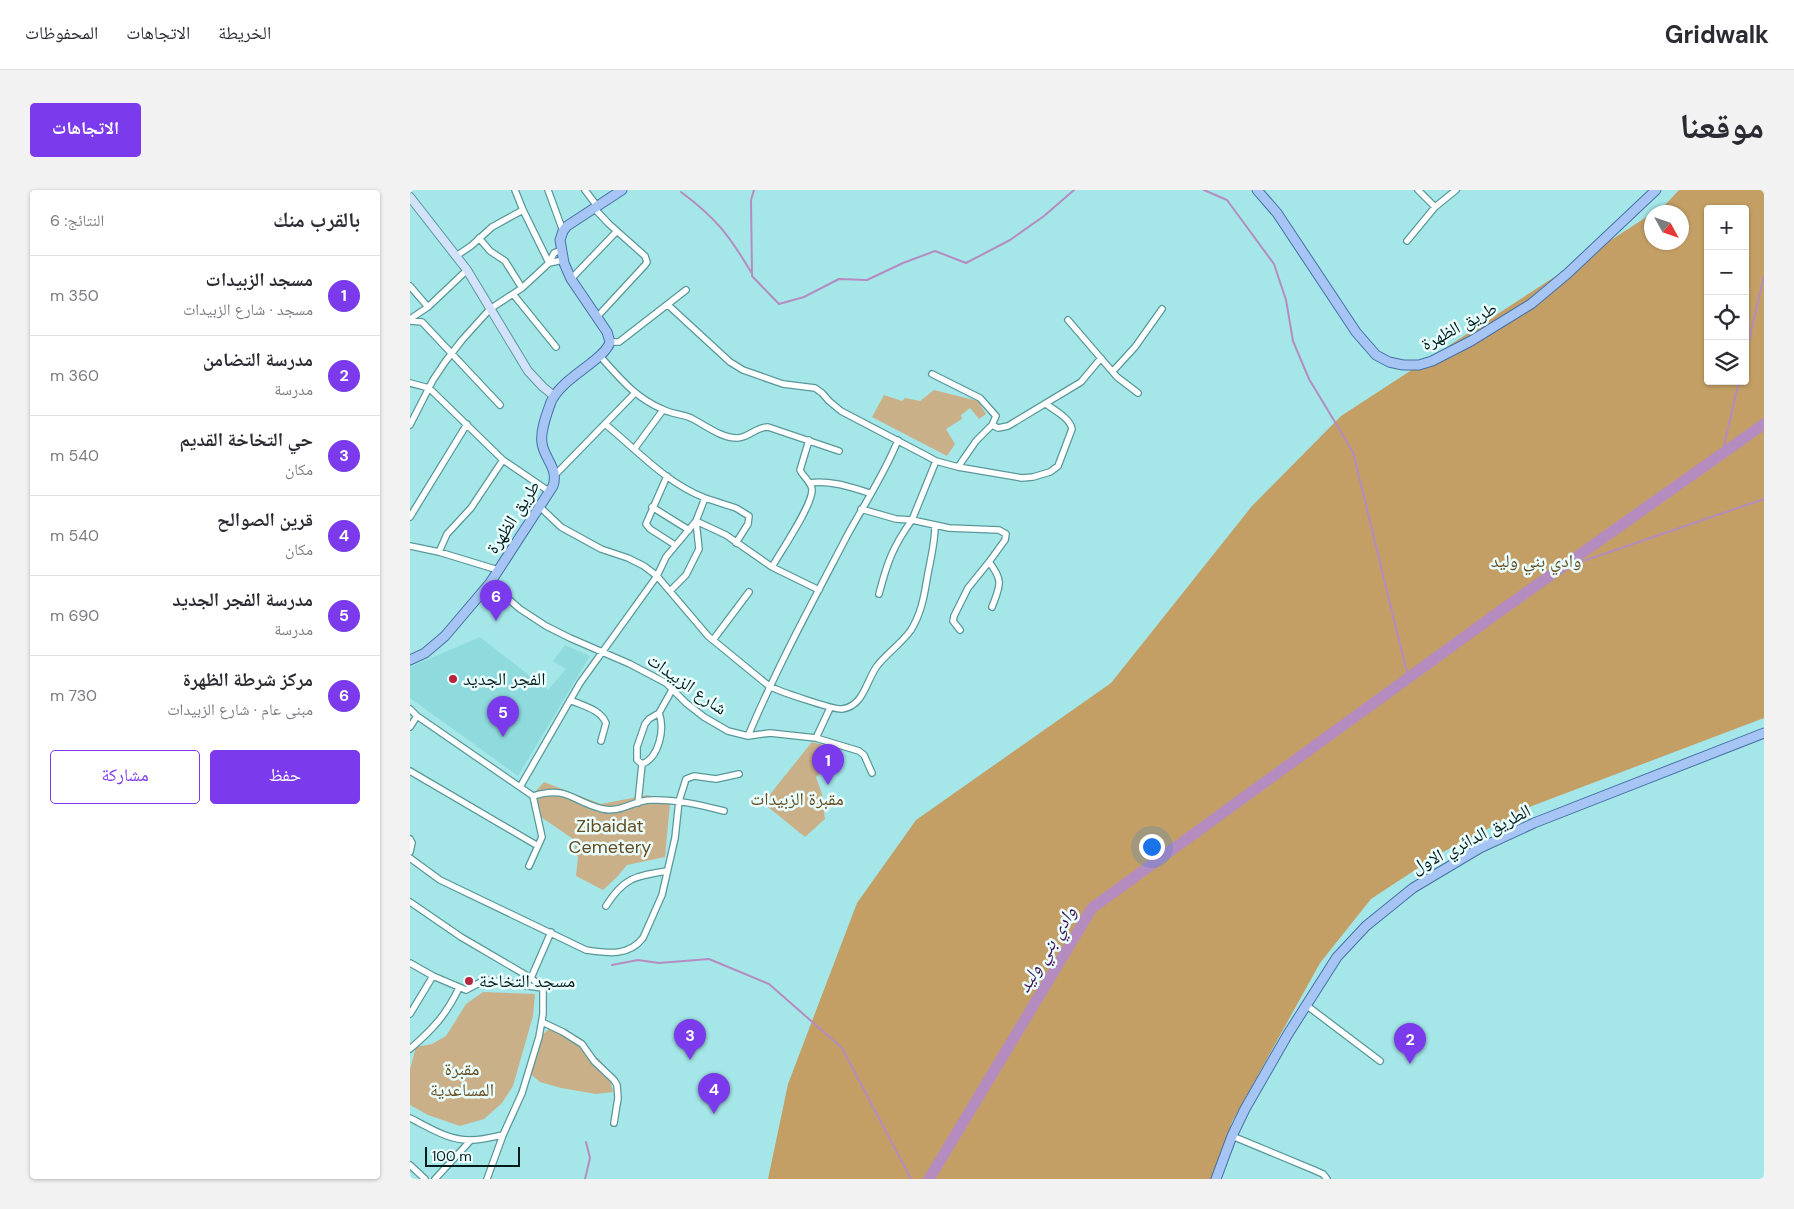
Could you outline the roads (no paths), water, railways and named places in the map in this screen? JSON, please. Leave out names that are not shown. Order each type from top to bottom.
[{"type":"main road","points":[[610,342],[607,332],[571,279],[563,260],[560,240],[567,226],[622,190]]},
{"type":"main road","name":"طريق الظهرة","points":[[1257,190],[1277,212],[1356,332],[1376,355],[1389,362],[1419,365],[1432,361],[1471,341],[1531,304],[1568,273],[1656,190]]},
{"type":"main road","points":[[410,197],[467,270],[528,371],[542,387],[554,396]]},
{"type":"main road","name":"طريق الظهرة","points":[[410,660],[425,653],[446,636],[490,583],[550,492],[555,482],[555,475],[543,448],[542,441],[554,396],[560,388],[607,349],[610,342]]},
{"type":"main road","name":"الطريق الدائري الاول","points":[[1216,1179],[1232,1136],[1262,1077],[1337,957],[1366,926],[1413,888],[1480,848],[1534,823],[1764,733]]},
{"type":"street","points":[[515,190],[522,210],[549,263]]},
{"type":"street","points":[[548,190],[563,231]]},
{"type":"street","points":[[585,190],[596,207],[617,231],[640,250],[647,262],[597,317]]},
{"type":"street","points":[[1418,190],[1435,206]]},
{"type":"street","points":[[1407,241],[1435,206],[1456,190]]},
{"type":"street","points":[[456,256],[504,219],[522,210]]},
{"type":"street","points":[[571,279],[617,231]]},
{"type":"street","points":[[479,238],[490,251],[505,261],[522,288]]},
{"type":"street","points":[[410,425],[429,388],[452,352],[490,309],[522,288],[549,263],[554,253],[561,250]]},
{"type":"street","points":[[549,263],[563,260]]},
{"type":"street","points":[[410,320],[467,270]]},
{"type":"street","points":[[410,286],[428,306]]},
{"type":"street","points":[[610,342],[619,342],[686,290]]},
{"type":"street","points":[[513,294],[556,347]]},
{"type":"street","points":[[668,305],[730,362],[743,370],[783,384],[815,388],[841,411],[936,461],[1022,478],[1054,470],[1060,462],[1072,429],[1068,421],[1046,404]]},
{"type":"street","points":[[1113,372],[1136,346],[1162,308]]},
{"type":"street","points":[[410,320],[422,322],[500,405]]},
{"type":"street","points":[[1068,320],[1113,372],[1138,393]]},
{"type":"street","points":[[599,355],[634,394],[663,410],[691,418],[734,438],[746,437],[762,427],[768,427],[839,451]]},
{"type":"street","points":[[992,425],[1003,428],[1046,404],[1080,382],[1101,358]]},
{"type":"street","points":[[932,374],[980,398],[996,416],[992,425],[976,441],[958,466]]},
{"type":"street","points":[[410,383],[429,388],[503,460],[550,492]]},
{"type":"street","points":[[555,475],[634,394]]},
{"type":"street","points":[[635,448],[663,410]]},
{"type":"street","points":[[410,517],[467,424]]},
{"type":"street","points":[[605,424],[667,476],[705,498],[736,508],[749,516],[748,524],[736,543]]},
{"type":"street","points":[[772,567],[807,507],[812,490],[810,482],[800,470],[809,440]]},
{"type":"street","points":[[748,736],[769,686],[870,493],[890,459],[898,440]]},
{"type":"street","points":[[439,552],[447,534],[471,508],[503,460]]},
{"type":"street","points":[[879,594],[886,564],[898,540],[912,520],[936,461]]},
{"type":"street","points":[[667,476],[646,521],[647,526],[675,545]]},
{"type":"street","points":[[810,482],[834,482],[870,493]]},
{"type":"street","points":[[520,787],[570,700],[602,651],[656,576],[666,557],[696,521],[705,498]]},
{"type":"street","points":[[540,507],[561,527],[601,549],[636,561],[656,576],[713,640],[769,686],[830,708],[843,709],[861,698],[877,666],[900,644],[911,629],[922,607],[926,590],[934,547],[935,526]]},
{"type":"street","points":[[652,507],[688,530]]},
{"type":"street","points":[[862,509],[896,519],[912,520],[935,526],[1002,531],[1006,537],[1005,540],[968,588],[954,616],[953,621],[960,630]]},
{"type":"street","points":[[696,521],[717,530],[772,567],[819,590]]},
{"type":"street","points":[[670,591],[686,576],[699,549],[696,521]]},
{"type":"street","points":[[410,546],[439,552],[498,570]]},
{"type":"street","points":[[989,562],[999,578],[998,591],[992,607]]},
{"type":"street","name":"شارع الزبيدات","points":[[490,583],[520,609],[546,626],[602,651],[666,684],[704,717],[728,731],[748,736],[770,733],[816,738],[860,751],[864,755],[872,773]]},
{"type":"street","points":[[713,640],[749,592]]},
{"type":"street","points":[[642,764],[651,759],[656,749],[662,729],[660,713],[672,690]]},
{"type":"street","points":[[570,700],[600,713],[604,718],[606,723],[601,741]]},
{"type":"street","points":[[816,738],[830,708]]},
{"type":"street","points":[[410,709],[417,716],[533,796],[553,791],[596,807],[616,810],[649,799],[679,801],[724,811]]},
{"type":"street","points":[[642,764],[637,760],[636,754],[641,732],[648,719],[660,713]]},
{"type":"street","points":[[410,727],[417,716]]},
{"type":"street","points":[[638,803],[642,764]]},
{"type":"street","points":[[410,770],[538,846]]},
{"type":"street","points":[[410,858],[440,880],[586,950],[609,953],[623,952],[631,949],[643,938],[662,895],[675,838],[679,801],[684,783],[689,777],[694,776],[716,779],[739,774]]},
{"type":"street","points":[[529,866],[542,832],[534,807],[533,796]]},
{"type":"street","points":[[410,838],[412,843],[410,852]]},
{"type":"street","points":[[606,906],[631,879],[637,876],[667,872]]},
{"type":"street","points":[[410,902],[462,937],[531,978],[543,988]]},
{"type":"street","points":[[531,978],[551,932]]},
{"type":"street","points":[[410,963],[433,976],[466,990],[479,982],[487,980],[543,988]]},
{"type":"street","points":[[410,1014],[433,976]]},
{"type":"street","points":[[410,1048],[438,1024],[453,1002],[459,988]]},
{"type":"street","points":[[487,1179],[503,1135],[522,1093],[539,1037],[542,1022],[543,988]]},
{"type":"street","points":[[1306,1005],[1380,1061]]},
{"type":"street","points":[[542,1022],[582,1044],[594,1061],[614,1080],[617,1085],[618,1098],[614,1123]]},
{"type":"street","points":[[410,1118],[441,1134],[456,1139],[472,1140],[503,1135]]},
{"type":"street","points":[[1232,1136],[1323,1174],[1327,1179]]},
{"type":"street","points":[[434,1179],[472,1140]]},
{"type":"street","points":[[410,1165],[425,1179]]},
{"type":"waterway","points":[[754,190],[751,200],[752,276],[779,304],[804,297],[839,279],[867,280],[903,263],[935,251],[966,263],[1010,240],[1044,216],[1074,190]]},
{"type":"waterway","points":[[1204,190],[1227,200],[1274,264],[1286,300],[1293,341],[1309,379],[1353,452],[1408,677]]},
{"type":"waterway","points":[[681,192],[704,210],[721,228],[751,272]]},
{"type":"waterway","points":[[1749,340],[1764,277]]},
{"type":"waterway","points":[[1722,454],[1738,385]]},
{"type":"waterway","name":"وادي بني وليد","points":[[929,1179],[1092,908],[1503,609],[1764,424]]},
{"type":"waterway","points":[[1557,570],[1764,499]]},
{"type":"waterway","points":[[612,965],[638,960],[659,963],[709,959],[769,984],[842,1048],[911,1179]]},
{"type":"waterway","points":[[585,1179],[590,1158],[586,1142]]},
{"type":"place","name":"مركز شرطة الظهرة","points":[[496,621]]},
{"type":"place","name":"الفجر الجديد","points":[[453,679]]},
{"type":"place","name":"مدرسة الفجر الجديد","points":[[503,737]]},
{"type":"place","name":"مسجد الزبيدات","points":[[828,785]]},
{"type":"place","name":"مسجد التخاخة","points":[[469,981]]},
{"type":"place","name":"حي التخاخة القديم","points":[[690,1060]]},
{"type":"place","name":"مدرسة التضامن","points":[[1410,1064]]},
{"type":"place","name":"قرين الصوالح","points":[[714,1114]]},
{"type":"park label","name":"مقبرة الزبيدات","points":[[797,799]]},
{"type":"park label","name":"Zibaidat Cemetery","points":[[610,836]]},
{"type":"park label","name":"مقبرة المساعدية","points":[[462,1080]]}]
